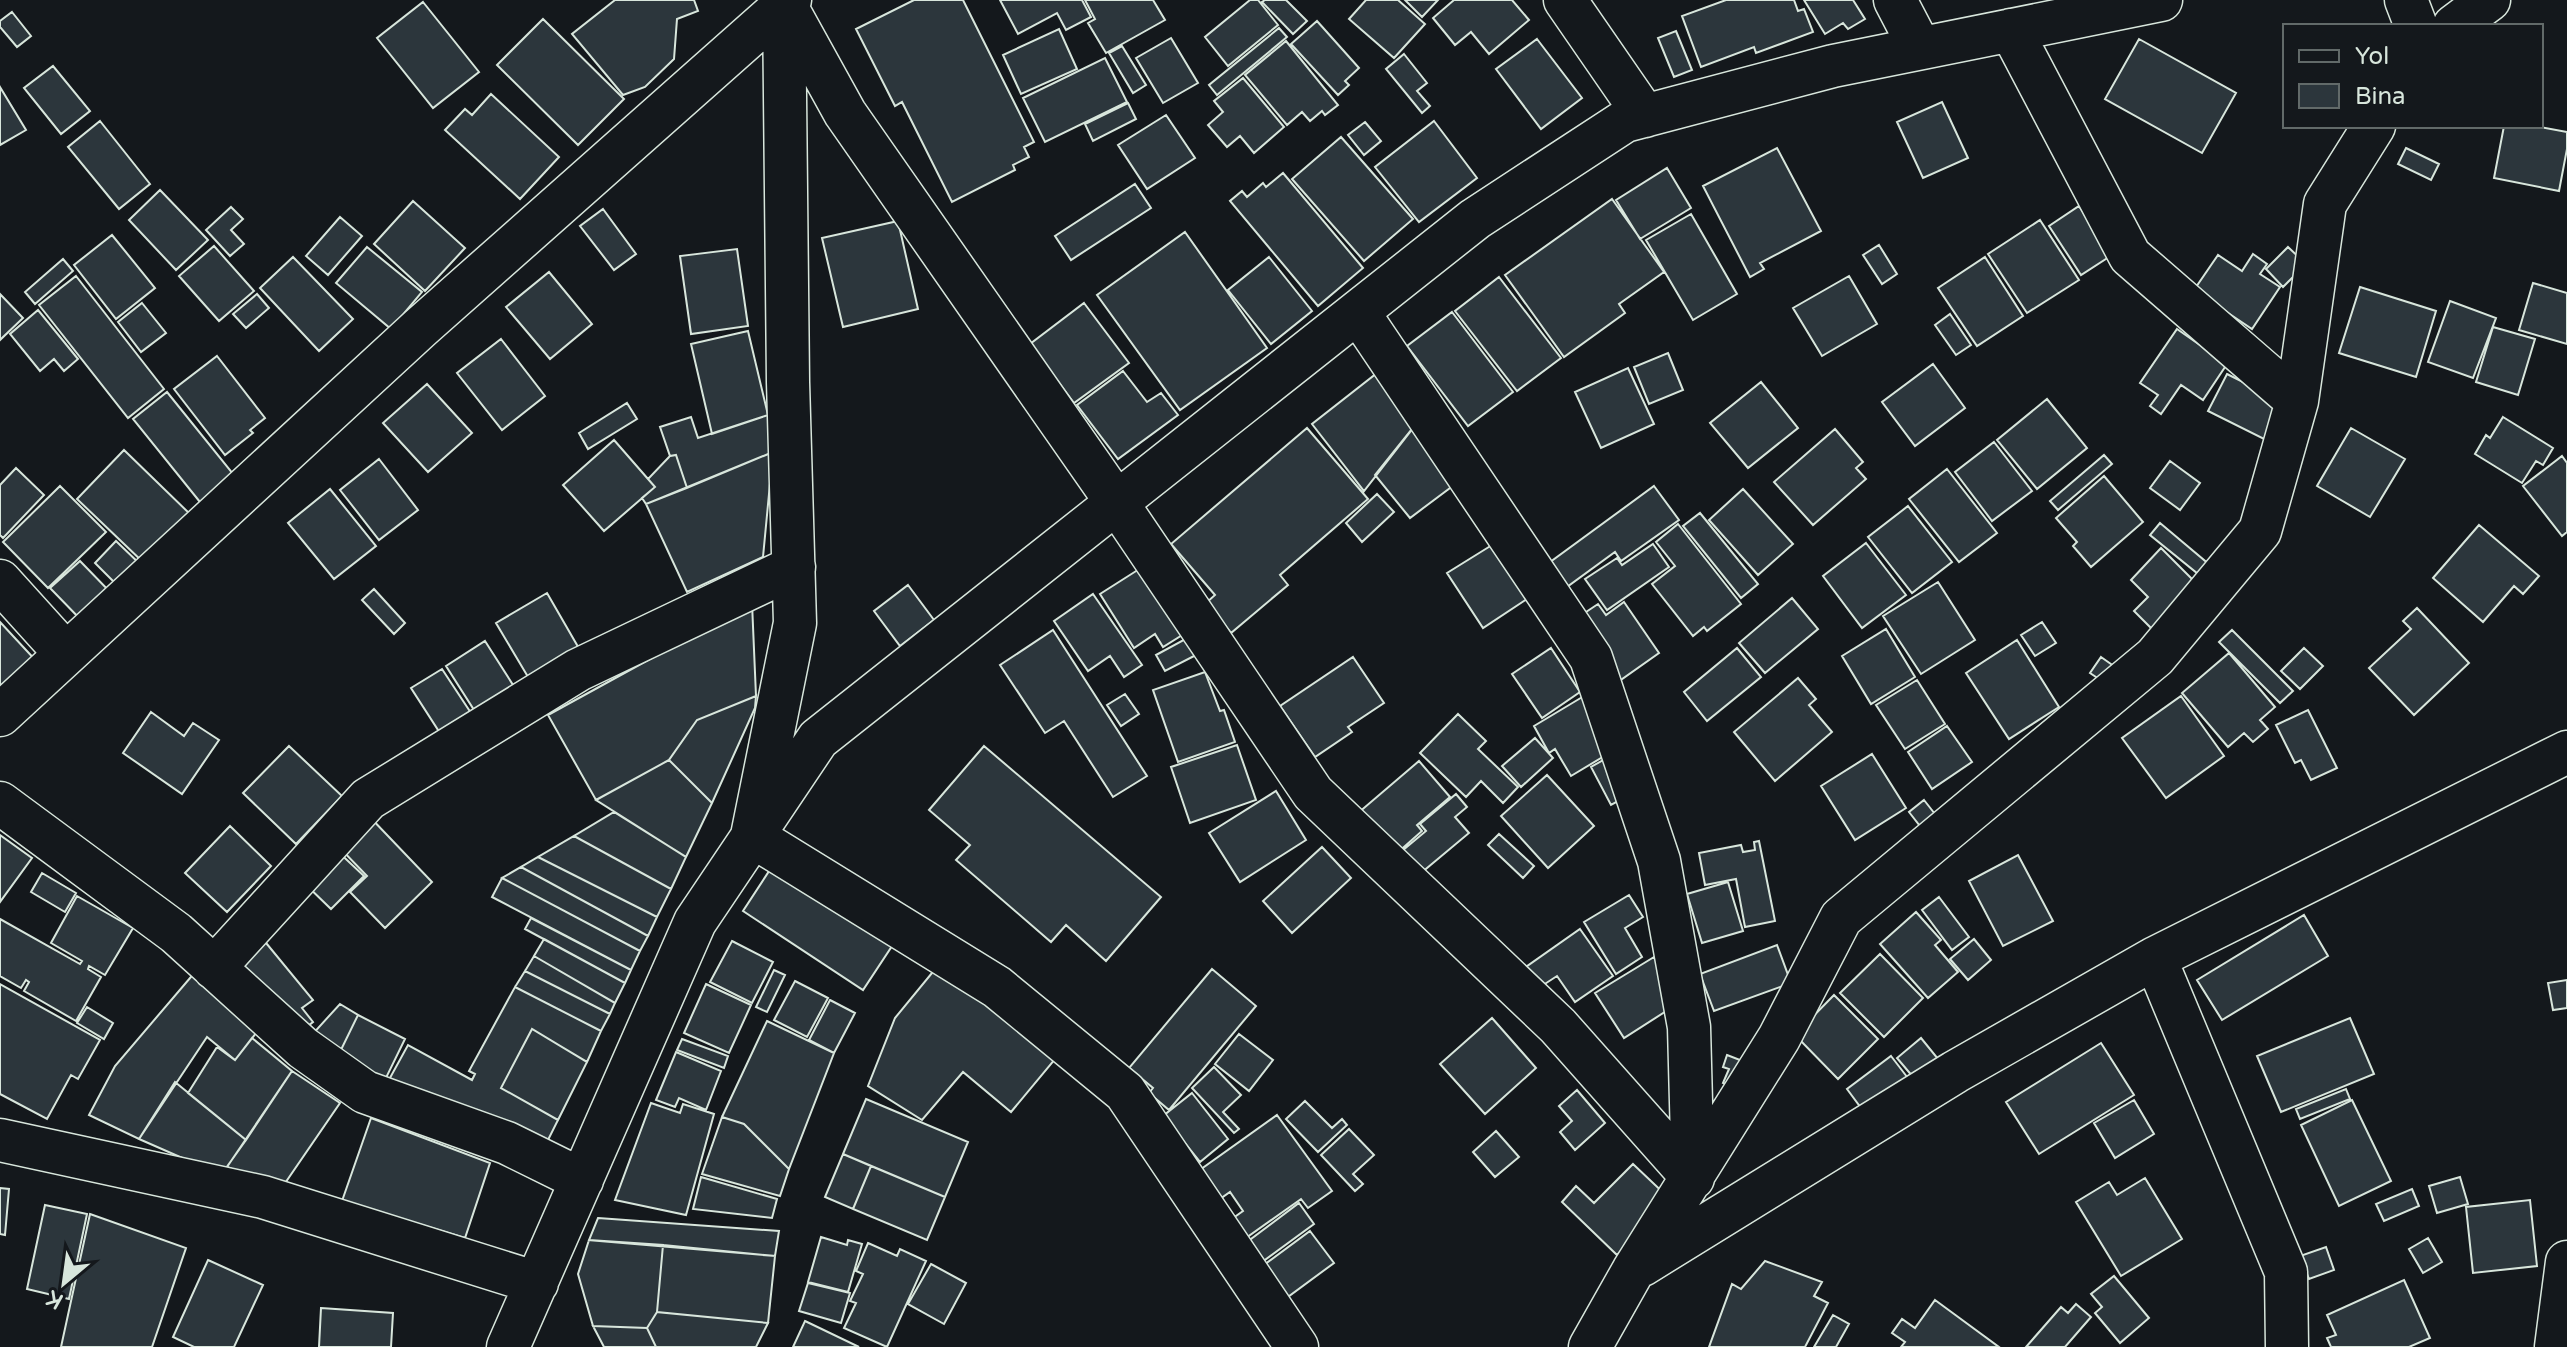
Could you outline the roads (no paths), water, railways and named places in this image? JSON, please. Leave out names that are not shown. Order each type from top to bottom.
[{"type":"street","points":[[1565,0],[1645,116]]},
{"type":"street","points":[[1895,0],[1920,48]]},
{"type":"street","points":[[508,1347],[695,922],[818,739],[1475,219],[1625,121],[1833,66],[2161,0]]},
{"type":"street","points":[[2406,0],[2415,24]]},
{"type":"street","points":[[2457,24],[2489,0]]},
{"type":"street","points":[[786,1],[845,113],[1117,503],[1313,793],[1558,1026],[1693,1178]]},
{"type":"street","points":[[752,836],[795,623],[788,382],[786,1]]},
{"type":"street","points":[[0,715],[420,328],[786,1]]},
{"type":"street","points":[[2011,30],[2130,256],[2297,401]]},
{"type":"street","points":[[1590,1347],[1633,1271],[1779,1038],[1841,918],[2155,657],[2260,531],[2297,401],[2325,204],[2373,128]]},
{"type":"street","points":[[1358,312],[1591,658],[1659,861],[1689,1027],[1693,1178]]},
{"type":"street","points":[[214,968],[368,799],[578,670],[794,567]]},
{"type":"street","points":[[0,581],[66,654]]},
{"type":"street","points":[[1633,1271],[1955,1072],[2155,958],[2565,764]]},
{"type":"street","points":[[0,803],[176,933],[303,1048],[365,1092],[507,1143],[582,1180]]},
{"type":"street","points":[[752,836],[997,987],[1125,1092],[1297,1347]]},
{"type":"street","points":[[2155,958],[2286,1272],[2287,1347]]},
{"type":"street","points":[[0,1140],[263,1197],[537,1283]]},
{"type":"street","points":[[2556,1347],[2567,1262]]}]
